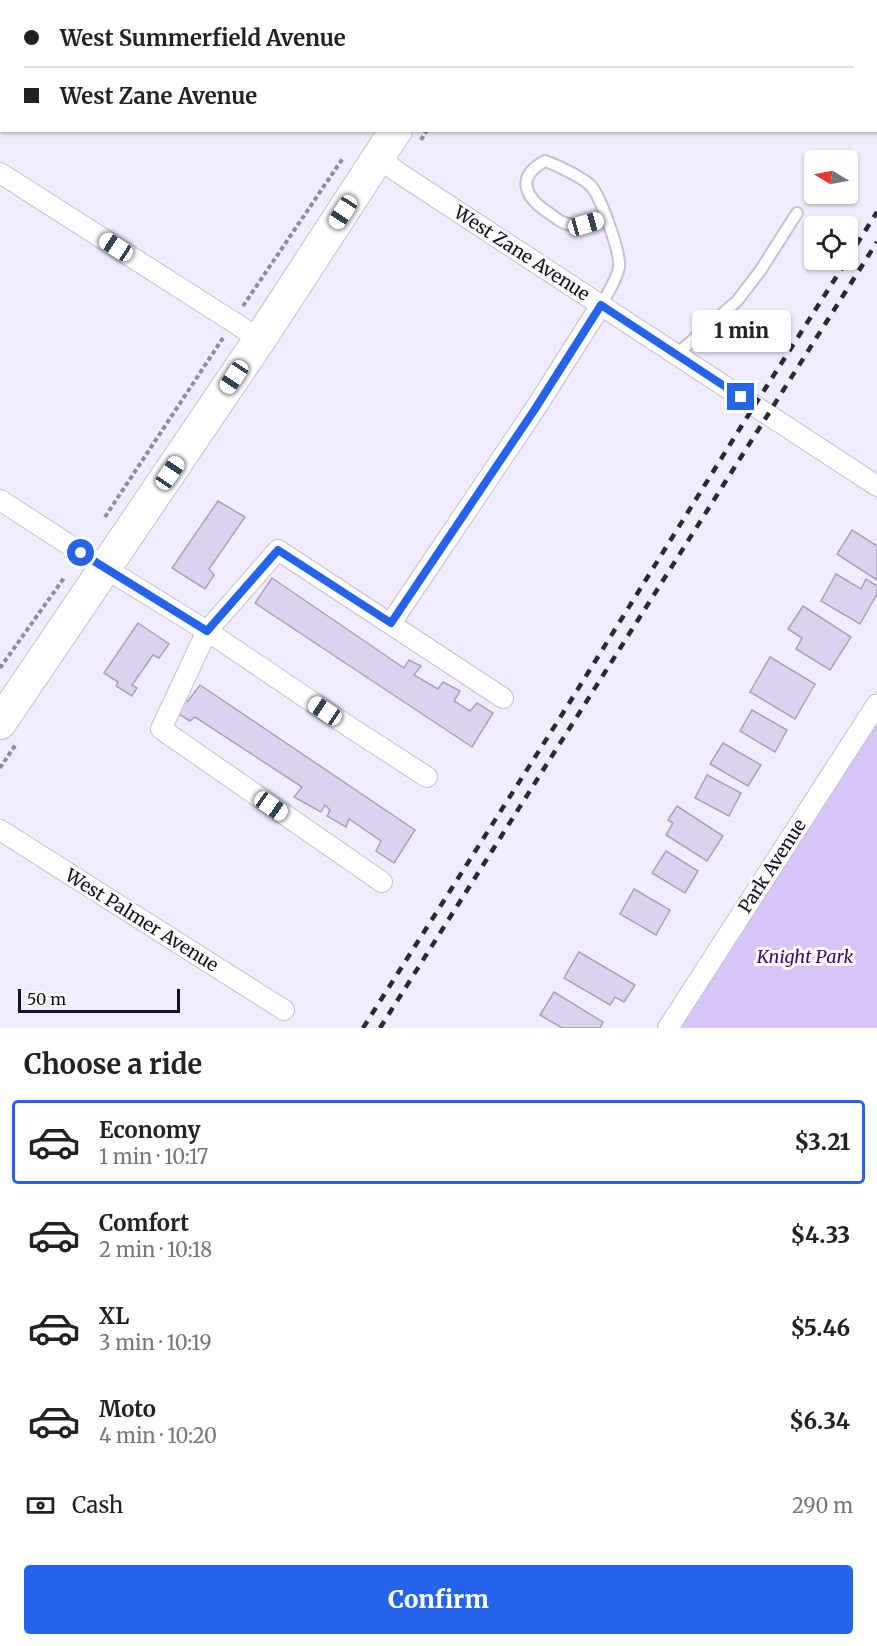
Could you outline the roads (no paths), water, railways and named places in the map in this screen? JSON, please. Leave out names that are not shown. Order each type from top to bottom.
[{"type":"main road","points":[[0,723],[93,561],[260,339],[364,154],[393,132]]},
{"type":"street","name":"West Zane Avenue","points":[[364,154],[399,173],[877,486]]},
{"type":"street","points":[[0,173],[260,339]]},
{"type":"street","points":[[391,623],[535,409],[601,305]]},
{"type":"street","points":[[0,500],[93,561],[207,631],[427,777]]},
{"type":"street","points":[[382,882],[161,729],[207,631],[278,550],[503,698]]},
{"type":"street","name":"Park Avenue","points":[[668,1028],[877,704]]},
{"type":"street","name":"West Palmer Avenue","points":[[0,830],[284,1010]]},
{"type":"lane","points":[[601,305],[619,267],[618,250],[596,194],[590,185],[553,163],[545,161],[529,173],[526,180],[529,195],[537,205],[563,223],[574,225],[605,218]]},
{"type":"lane","points":[[677,354],[737,301],[760,271],[797,213]]},
{"type":"railway","points":[[858,242],[877,212]]},
{"type":"railway","points":[[380,1028],[877,242]]},
{"type":"railway","points":[[363,1028],[841,270]]},
{"type":"park label","name":"Knight Park","points":[[805,956]]}]
